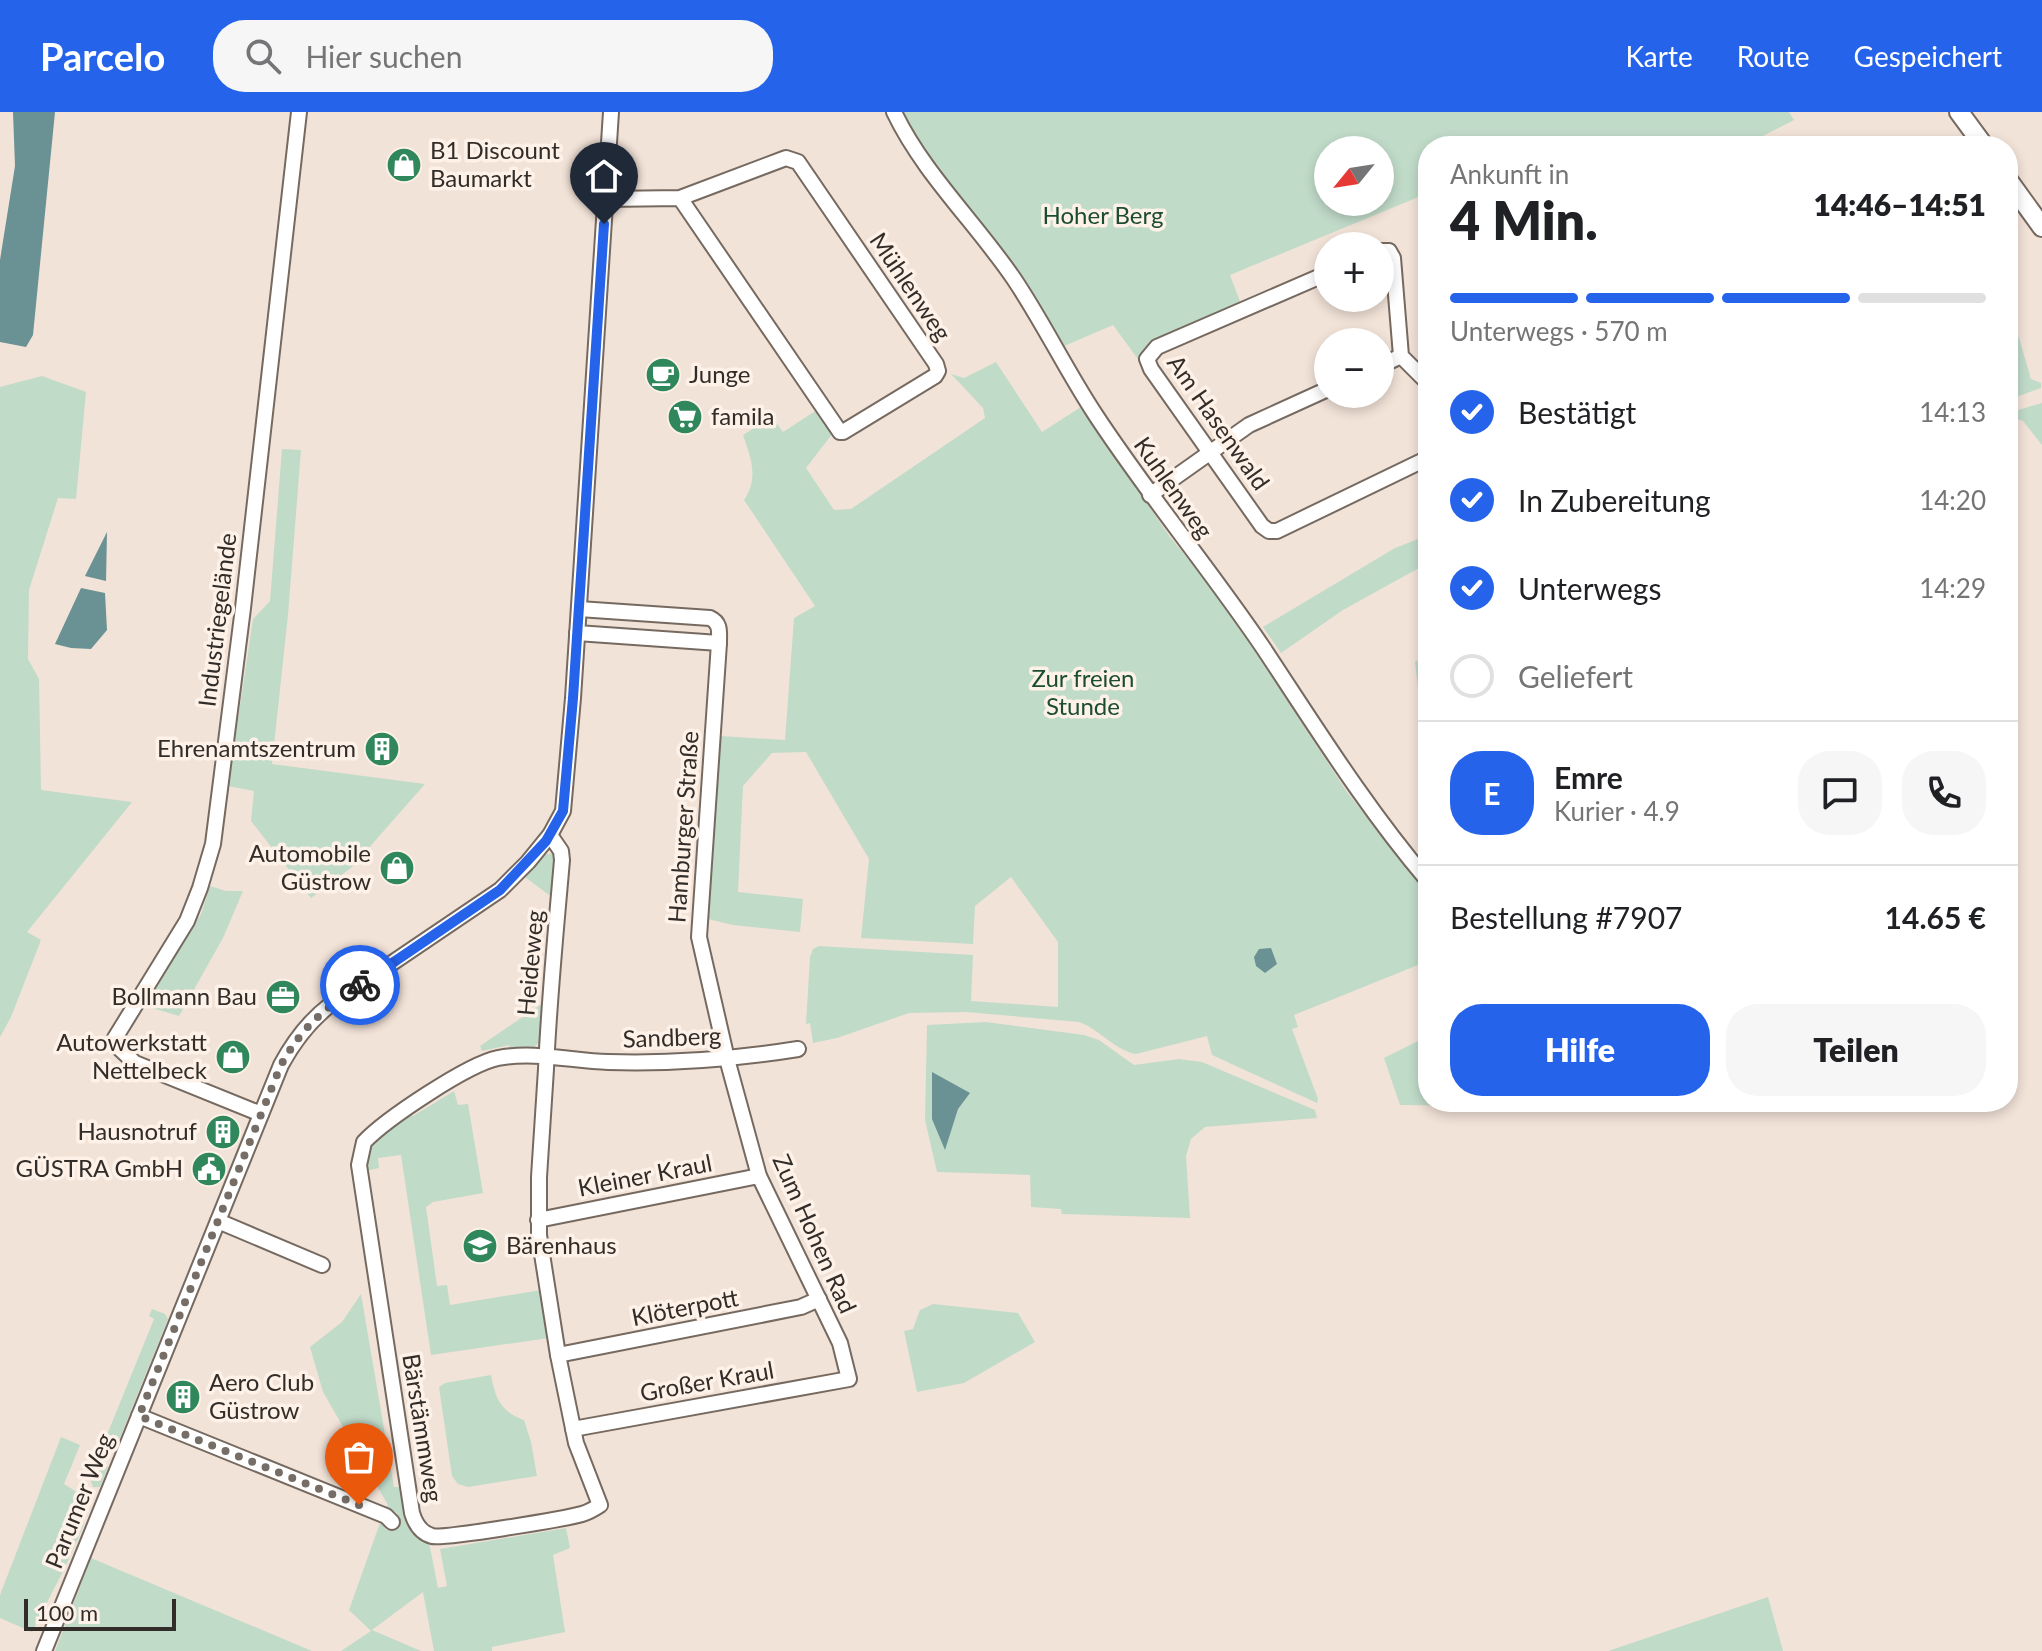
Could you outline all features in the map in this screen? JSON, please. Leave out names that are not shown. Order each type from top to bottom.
[{"type":"main road","points":[[1959,112],[1977,136]]},
{"type":"main road","points":[[2018,194],[2042,227]]},
{"type":"street","name":"Industriegelände","points":[[261,1114],[135,1063],[120,1049],[115,1038],[187,921],[213,844],[245,593],[299,112]]},
{"type":"street","points":[[550,835],[560,819],[566,799],[611,112]]},
{"type":"street","name":"Kuhlenweg","points":[[894,112],[919,153],[1013,278],[1093,411],[1150,495],[1263,648],[1331,754],[1391,838],[1418,869]]},
{"type":"street","name":"Mühlenweg","points":[[606,199],[680,198],[786,158],[798,162],[936,364],[938,371],[935,376],[840,432],[680,198]]},
{"type":"street","points":[[1394,270],[1401,356],[1418,373]]},
{"type":"street","name":"Am Hasenwald","points":[[1314,279],[1157,347],[1147,359],[1151,369],[1262,526],[1269,531],[1277,531],[1418,463]]},
{"type":"street","points":[[1394,359],[1401,356]]},
{"type":"street","points":[[1150,495],[1258,420],[1314,395]]},
{"type":"street","points":[[577,633],[719,643],[719,627],[710,618],[579,609]]},
{"type":"street","name":"Hamburger Straße","points":[[719,643],[699,937],[727,1059]]},
{"type":"street","name":"Parumer Weg","points":[[44,1650],[286,1056],[310,1022],[330,1005],[500,890],[550,835]]},
{"type":"street","name":"Heideweg","points":[[546,1058],[562,860],[561,851],[550,835]]},
{"type":"street","name":"Sandberg","points":[[546,1058],[631,1063],[727,1059],[798,1049]]},
{"type":"street","name":"Bärstämmweg","points":[[497,1058],[546,1058],[538,1220],[558,1355],[573,1429],[581,1461],[600,1505],[580,1514],[431,1536],[416,1525],[412,1513],[359,1165],[364,1142],[371,1134],[465,1070],[497,1058]]},
{"type":"street","name":"Zum Hohen Rad","points":[[727,1059],[759,1176],[840,1343],[849,1379]]},
{"type":"street","name":"Kleiner Kraul","points":[[538,1220],[759,1176]]},
{"type":"street","points":[[218,1221],[322,1265]]},
{"type":"street","name":"Klöterpott","points":[[558,1355],[801,1307],[819,1299]]},
{"type":"street","name":"Großer Kraul","points":[[573,1429],[849,1379]]},
{"type":"street","name":"Parumer Weg","points":[[139,1416],[386,1516],[392,1522]]},
{"type":"green space","name":"Hoher Berg","points":[[900,112],[1789,112],[1794,120],[1763,136],[1418,136],[1418,197],[1394,207],[1394,136],[1314,136],[1314,216],[1372,216],[1334,232],[1314,232],[1314,240],[1230,275],[1242,307],[1154,344],[1143,366],[1113,325],[1062,347],[919,145]]},
{"type":"green space","points":[[2018,337],[2031,379],[2041,383],[2041,388],[2018,396]]},
{"type":"green space","name":"Zur freien Stunde","points":[[996,362],[1042,432],[1081,407],[1170,537],[1218,595],[1347,792],[1418,882],[1418,965],[1294,1015],[1298,1027],[1292,1029],[1317,1103],[1212,1055],[1207,1036],[1136,1054],[1121,1049],[1079,1022],[966,1012],[909,1013],[813,1043],[810,1023],[806,1024],[810,957],[813,949],[819,946],[973,955],[971,1001],[1058,1007],[1058,942],[1011,877],[975,906],[973,944],[861,938],[869,859],[806,752],[772,753],[743,786],[738,892],[803,899],[800,932],[733,925],[708,919],[720,736],[785,740],[794,618],[815,606],[744,500],[752,476],[751,460],[743,435],[772,417],[783,432],[817,410],[833,433],[806,468],[834,510],[851,509],[985,418],[983,408],[951,374],[964,378]]},
{"type":"green space","points":[[42,376],[86,392],[76,499],[58,498],[29,590],[28,659],[39,679],[41,790],[132,802],[27,932],[41,940],[0,1037],[0,387]]},
{"type":"green space","points":[[2042,403],[2042,445],[2023,421],[2018,419],[2018,410]]},
{"type":"green space","points":[[282,449],[301,450],[272,764],[425,784],[352,867],[311,898],[251,821],[254,791],[228,786],[253,619],[270,601]]},
{"type":"green space","points":[[1418,539],[1418,569],[1343,610],[1281,653],[1263,627],[1395,548]]},
{"type":"green space","points":[[1418,660],[1418,688],[1415,662]]},
{"type":"green space","points":[[552,853],[556,858],[553,898],[525,877],[545,855]]},
{"type":"green space","points":[[210,886],[226,891],[243,891],[223,938],[179,1016],[145,1006],[201,914]]},
{"type":"green space","points":[[546,1001],[540,1029],[543,1030],[542,1040],[533,1048],[510,1049],[509,1045],[482,1051],[480,1046]]},
{"type":"green space","points":[[986,1022],[1084,1035],[1099,1040],[1134,1065],[1179,1059],[1202,1062],[1315,1110],[1317,1118],[1205,1127],[1191,1139],[1186,1156],[1190,1218],[1062,1214],[1061,1209],[1031,1207],[1030,1175],[937,1172],[925,1120],[927,1025]]},
{"type":"green space","points":[[1418,1041],[1418,1105],[1400,1105],[1384,1058]]},
{"type":"green space","points":[[454,1091],[458,1105],[468,1104],[483,1193],[433,1202],[426,1207],[437,1286],[447,1285],[450,1305],[541,1290],[549,1338],[431,1355],[401,1155],[378,1158],[379,1168],[365,1171],[368,1145],[407,1114],[413,1116]]},
{"type":"green space","points":[[361,1294],[394,1487],[401,1487],[410,1524],[429,1542],[438,1588],[447,1586],[440,1549],[566,1528],[570,1548],[553,1555],[565,1632],[492,1647],[492,1651],[434,1651],[423,1592],[372,1630],[421,1651],[341,1651],[371,1631],[349,1610],[381,1520],[386,1530],[399,1527],[397,1513],[382,1510],[388,1505],[323,1392],[310,1347],[342,1322]]},
{"type":"green space","points":[[933,1304],[1018,1313],[1035,1342],[964,1383],[917,1392],[904,1331],[913,1329],[920,1310]]},
{"type":"green space","points":[[152,1309],[165,1314],[168,1319],[115,1450],[98,1457],[154,1319],[149,1316]]},
{"type":"green space","points":[[491,1375],[500,1403],[524,1420],[537,1476],[468,1487],[458,1484],[452,1476],[439,1387],[445,1383]]},
{"type":"green space","points":[[61,1437],[80,1445],[64,1484],[88,1499],[77,1542],[32,1632],[0,1618],[0,1595]]},
{"type":"green space","points":[[104,1466],[108,1467],[100,1487],[93,1487],[89,1476]]},
{"type":"green space","points":[[91,1558],[312,1651],[55,1651]]},
{"type":"green space","points":[[1768,1597],[1783,1651],[1608,1651]]},
{"type":"water","points":[[13,112],[55,112],[33,335],[26,347],[0,342],[0,260],[15,166]]},
{"type":"water","points":[[107,532],[106,581],[85,576]]},
{"type":"water","points":[[81,588],[105,593],[107,630],[91,649],[55,644]]},
{"type":"water","points":[[1271,948],[1277,964],[1265,973],[1256,966],[1254,957],[1259,949]]},
{"type":"water","points":[[932,1072],[970,1093],[958,1109],[945,1150],[932,1119]]},
{"type":"way so far","points":[[359,1505],[139,1416],[281,1065],[310,1022],[360,985]]},
{"type":"place","name":"B1 Discount Baumarkt","points":[[404,165]]},
{"type":"place","name":"Junge","points":[[663,375]]},
{"type":"place","name":"famila","points":[[685,417]]},
{"type":"place","name":"Ehrenamtszentrum","points":[[382,749]]},
{"type":"place","name":"Automobile Güstrow","points":[[397,868]]},
{"type":"place","name":"Bollmann Bau","points":[[283,997]]},
{"type":"place","name":"Autowerkstatt Nettelbeck","points":[[233,1057]]},
{"type":"place","name":"Hausnotruf","points":[[223,1132]]},
{"type":"place","name":"GÜSTRA GmbH","points":[[209,1169]]},
{"type":"place","name":"Bärenhaus","points":[[480,1246]]},
{"type":"place","name":"Aero Club Güstrow","points":[[183,1397]]},
{"type":"route","points":[[360,985],[500,890],[546,841],[563,811],[604,224]]}]
